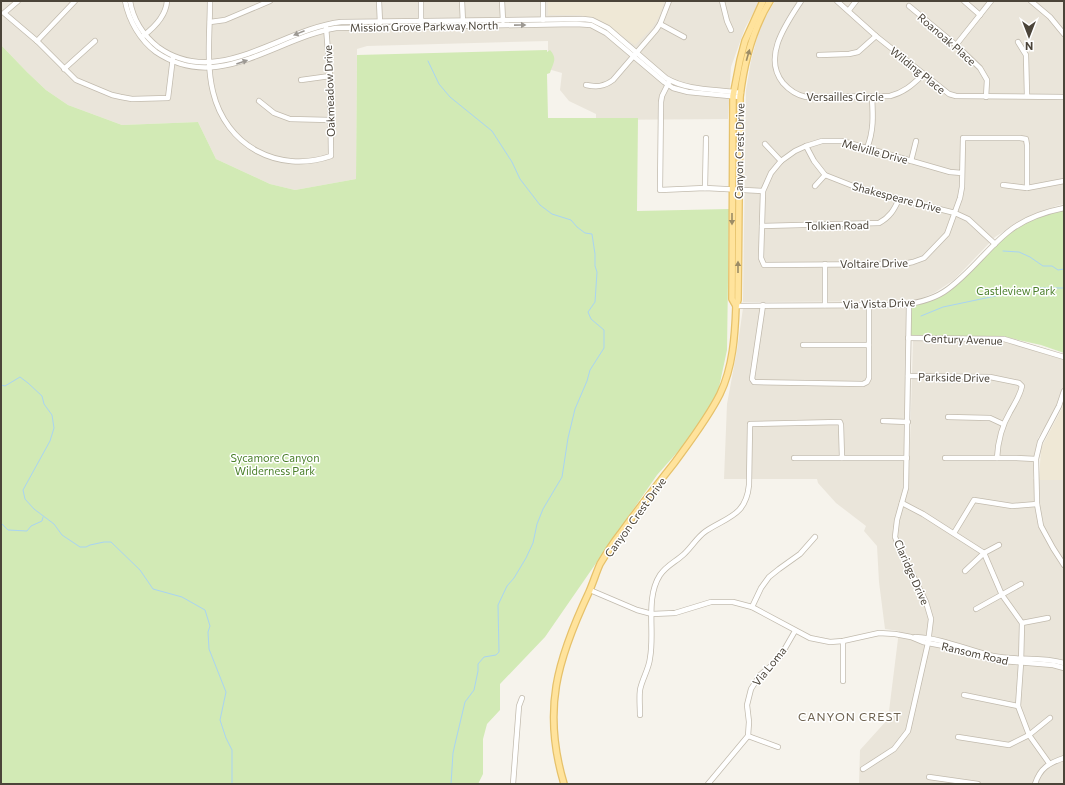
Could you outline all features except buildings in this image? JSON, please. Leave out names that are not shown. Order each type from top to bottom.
[{"type":"main road","name":"Canyon Crest Drive","points":[[736,306],[732,299],[734,94],[745,41],[763,1]]},
{"type":"main road","name":"Canyon Crest Drive","points":[[564,784],[555,749],[553,709],[558,672],[571,632],[600,565],[619,535],[688,444],[720,394],[733,353],[736,306],[738,300],[740,95],[744,65],[751,43],[758,24],[770,1]]},
{"type":"street","points":[[18,1],[4,13],[37,41],[64,70],[76,80],[112,95],[132,99],[168,98],[173,58]]},
{"type":"street","points":[[37,41],[75,1]]},
{"type":"street","name":"Mission Grove Parkway North","points":[[125,1],[132,24],[144,36]]},
{"type":"street","name":"Mission Grove Parkway North","points":[[130,1],[136,21],[154,50],[166,58],[196,61],[210,65],[229,66],[244,62],[326,28],[343,28],[380,24],[544,21],[591,26],[606,33],[669,82],[688,87],[740,95]]},
{"type":"street","points":[[144,36],[163,16],[166,10],[167,1]]},
{"type":"street","points":[[210,1],[210,65]]},
{"type":"street","points":[[210,22],[225,20],[259,3],[270,1]]},
{"type":"street","points":[[379,1],[380,24]]},
{"type":"street","points":[[421,1],[422,24]]},
{"type":"street","points":[[462,1],[463,23]]},
{"type":"street","points":[[502,1],[503,22]]},
{"type":"street","points":[[543,1],[544,21]]},
{"type":"street","points":[[586,85],[600,86],[608,84],[636,55],[660,24],[669,1]]},
{"type":"street","points":[[722,1],[731,30]]},
{"type":"street","name":"Versailles Circle","points":[[801,1],[789,20],[775,53],[774,61],[775,70],[782,81],[789,90],[796,95],[806,97],[890,96],[909,89],[924,74]]},
{"type":"street","name":"Wilding Place","points":[[837,1],[849,10],[876,36],[949,94],[956,96],[986,97],[1064,97]]},
{"type":"street","points":[[849,10],[856,1]]},
{"type":"street","points":[[964,1],[980,15]]},
{"type":"street","points":[[956,44],[991,1]]},
{"type":"street","points":[[1031,1],[1050,17],[1064,34]]},
{"type":"street","name":"Roanoak Place","points":[[908,6],[956,44],[980,68],[987,80],[986,97]]},
{"type":"street","points":[[660,24],[684,38]]},
{"type":"street","name":"Oakmeadow Drive","points":[[210,65],[213,92],[222,116],[238,137],[250,147],[266,156],[284,161],[295,162],[317,160],[331,156],[330,76],[326,28]]},
{"type":"street","points":[[819,55],[849,54],[858,52],[876,36]]},
{"type":"street","points":[[64,70],[95,41]]},
{"type":"street","points":[[1018,42],[1026,55],[1027,96]]},
{"type":"street","points":[[301,80],[330,76]]},
{"type":"street","points":[[669,82],[662,96],[661,102],[660,190],[705,188],[763,191]]},
{"type":"street","points":[[867,148],[871,139],[873,124],[872,97]]},
{"type":"street","points":[[259,101],[274,113],[290,119],[330,120]]},
{"type":"street","points":[[705,188],[706,138]]},
{"type":"street","name":"Voltaire Drive","points":[[764,264],[903,264],[924,258],[947,234],[952,223],[960,198],[963,138],[1026,139],[1027,188]]},
{"type":"street","name":"Melville Drive","points":[[764,264],[761,258],[763,191],[771,173],[781,161],[795,151],[815,142],[842,141],[950,172],[962,173]]},
{"type":"street","points":[[911,161],[916,141]]},
{"type":"street","points":[[765,144],[781,161]]},
{"type":"street","points":[[806,146],[814,161],[825,175],[815,186]]},
{"type":"street","name":"Shakespeare Drive","points":[[825,175],[853,186],[955,213],[968,219],[995,244]]},
{"type":"street","points":[[1003,185],[1027,188],[1064,182]]},
{"type":"street","name":"Tolkien Road","points":[[762,226],[879,223],[888,218],[899,199]]},
{"type":"street","name":"Via Vista Drive","points":[[736,306],[909,304],[934,297],[947,290],[1009,231],[1036,216],[1064,208]]},
{"type":"street","points":[[825,264],[825,305]]},
{"type":"street","name":"Claridge Drive","points":[[864,769],[894,749],[908,731],[928,641],[931,619],[926,602],[895,537],[896,524],[906,488],[909,304]]},
{"type":"street","points":[[763,305],[752,379],[754,382],[863,384],[867,382],[869,378],[869,305]]},
{"type":"street","name":"Century Avenue","points":[[908,338],[1004,339],[1064,357]]},
{"type":"street","points":[[804,345],[869,345]]},
{"type":"street","name":"Parkside Drive","points":[[908,376],[990,377],[1019,383],[1022,386],[1020,395],[1003,424]]},
{"type":"street","points":[[1064,392],[1060,406],[1040,442],[1036,459],[1036,504],[1041,526],[1064,565]]},
{"type":"street","points":[[948,417],[990,418],[1003,424],[998,441],[997,458]]},
{"type":"street","points":[[883,421],[908,422]]},
{"type":"street","points":[[640,715],[640,689],[650,660],[652,645],[651,629],[654,587],[662,572],[685,554],[704,532],[733,516],[744,502],[749,485],[750,424],[840,423],[842,458]]},
{"type":"street","points":[[794,458],[907,458]]},
{"type":"street","points":[[945,458],[1036,459]]},
{"type":"street","points":[[954,533],[974,500],[1012,506],[1036,504]]},
{"type":"street","points":[[902,503],[923,514],[984,553],[1002,595],[1022,623],[1022,660],[1018,706],[1029,735],[1049,763]]},
{"type":"street","points":[[752,607],[761,588],[770,577],[800,554],[815,537]]},
{"type":"street","points":[[965,571],[984,553],[999,545]]},
{"type":"street","points":[[976,609],[1021,584]]},
{"type":"street","name":"Ransom Road","points":[[590,590],[637,610],[652,614],[671,613],[701,604],[733,602],[752,607],[810,638],[830,642],[843,641],[879,633],[895,634],[928,641],[992,660],[1053,660],[1064,664]]},
{"type":"street","points":[[1022,623],[1048,618]]},
{"type":"street","name":"Via Loma","points":[[748,736],[748,705],[753,685],[760,675],[780,656],[795,631]]},
{"type":"street","points":[[843,641],[843,681]]},
{"type":"street","name":"Ransom Road","points":[[1022,660],[1052,664],[1064,668]]},
{"type":"street","points":[[964,695],[1018,706]]},
{"type":"street","points":[[513,784],[519,706],[522,698]]},
{"type":"street","points":[[958,737],[1009,746],[1029,735],[1050,718]]},
{"type":"street","points":[[708,784],[748,736],[778,747]]},
{"type":"street","points":[[1035,784],[1038,775],[1049,763],[1064,758]]},
{"type":"street","points":[[929,777],[978,784]]},
{"type":"shaded area","points":[[1,1],[760,1],[745,28],[731,67],[728,119],[596,120],[596,114],[569,101],[560,90],[562,73],[548,69],[548,41],[367,46],[357,49],[356,179],[295,190],[270,184],[216,159],[198,122],[122,125],[68,105],[46,90],[1,45]]},
{"type":"shaded area","points":[[548,1],[664,1],[660,15],[652,28],[635,45],[599,20],[579,15],[548,15]]},
{"type":"shaded area","points":[[775,1],[1063,1],[1064,204],[1025,218],[995,237],[954,280],[934,293],[915,301],[743,302],[746,90],[751,61],[760,26]]},
{"type":"shaded area","points":[[904,307],[907,309],[907,339],[904,479],[909,477],[913,341],[1003,341],[1064,360],[1064,387],[1057,407],[1038,438],[1034,455],[1033,479],[1064,480],[1064,784],[859,784],[860,750],[888,719],[899,631],[885,629],[879,582],[877,546],[864,531],[866,526],[836,503],[818,483],[817,479],[724,479],[727,404],[743,308]]},
{"type":"shaded area","points":[[1064,401],[1064,480],[1039,480],[1041,448],[1061,410]]},
{"type":"green space","name":"Sycamore Canyon Wilderness Park","points":[[1,45],[46,90],[68,105],[122,125],[198,122],[216,159],[270,184],[295,190],[356,179],[357,55],[547,50],[547,52],[550,50],[554,56],[554,59],[550,73],[547,74],[548,118],[638,118],[637,211],[729,209],[727,350],[718,392],[701,421],[681,448],[657,475],[545,637],[500,684],[500,710],[487,724],[483,739],[483,774],[478,784],[1,784]]},
{"type":"green space","name":"Castleview Park","points":[[1064,209],[1064,353],[1041,345],[1001,336],[987,339],[907,339],[907,304],[942,293],[991,248],[1027,220]]},
{"type":"waterway","points":[[428,61],[439,84],[450,97],[492,131],[512,162],[520,179],[540,205],[552,214],[571,220],[585,233],[592,234],[595,266],[597,272],[595,302],[588,312],[591,319],[604,330],[604,348],[590,370],[575,409],[568,438],[562,477],[543,509],[537,524],[533,543],[526,558],[514,578],[507,586],[498,605],[499,652],[496,655],[484,657],[478,664],[474,690],[465,702],[453,753],[451,784]]},
{"type":"waterway","points":[[1003,251],[1019,252],[1030,257],[1043,266],[1052,266],[1058,270],[1064,269]]},
{"type":"waterway","points":[[921,316],[943,307],[1005,294],[1018,293],[1034,288],[1064,288]]},
{"type":"waterway","points":[[1,385],[5,386],[20,377],[42,396],[44,404],[52,415],[54,428],[50,441],[23,490],[25,499],[34,509],[54,524],[62,535],[80,547],[111,542],[140,570],[153,589],[182,597],[205,610],[210,626],[208,632],[209,649],[226,692],[220,720],[232,750],[232,784]]},
{"type":"waterway","points":[[1,523],[8,530],[27,531],[31,526],[42,521],[43,517]]},
{"type":"district","name":"CANYON CREST","points":[[850,716]]}]
